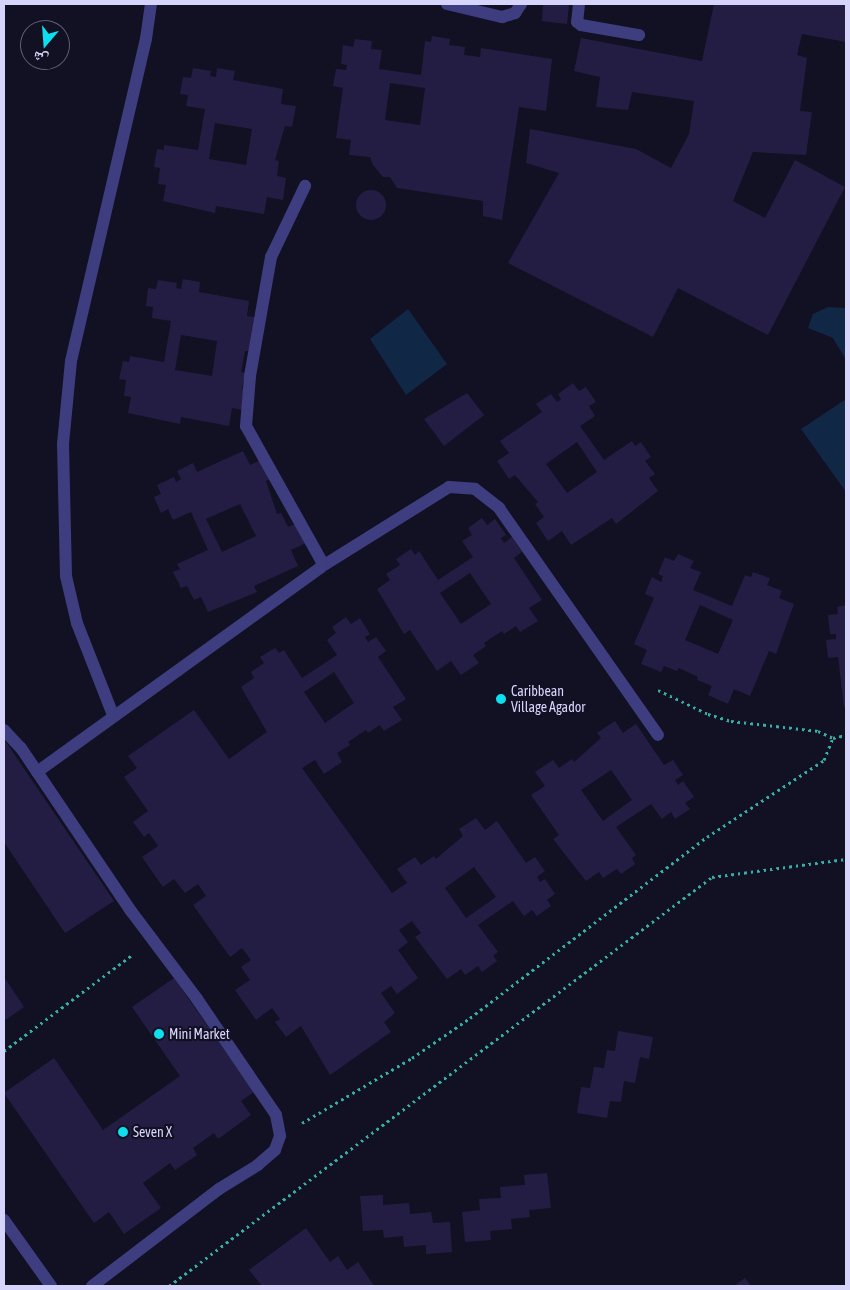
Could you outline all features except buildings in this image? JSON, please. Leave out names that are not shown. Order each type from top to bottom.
[{"type":"street","points":[[113,715],[78,623],[66,576],[63,444],[71,361],[146,39],[151,4]]},
{"type":"street","points":[[447,4],[502,16],[515,13],[521,4]]},
{"type":"street","points":[[579,4],[577,22],[581,25],[640,35]]},
{"type":"street","points":[[304,186],[271,257],[250,376],[246,426],[322,562],[321,567]]},
{"type":"street","points":[[37,772],[113,715],[321,567],[449,487],[475,489],[499,508],[658,735]]},
{"type":"street","points":[[4,730],[37,772],[152,940],[276,1115],[280,1136],[275,1150],[258,1165],[219,1189],[92,1286]]},
{"type":"street","points":[[4,1220],[51,1286]]},
{"type":"path","points":[[619,680],[660,690],[708,714],[730,721],[818,731],[834,738],[846,735]]},
{"type":"path","points":[[280,1136],[412,1058],[470,1018],[707,836],[824,760],[834,738]]},
{"type":"path","points":[[169,1286],[712,877],[846,859]]},
{"type":"path","points":[[4,1051],[152,940]]},
{"type":"water","points":[[828,307],[846,308],[846,360],[833,338],[808,328],[813,314]]},
{"type":"water","points":[[408,309],[447,364],[406,395],[370,339]]},
{"type":"water","points":[[846,399],[846,492],[801,429]]},
{"type":"place","name":"Caribbean Village Agador","points":[[501,699]]},
{"type":"place","name":"Mini Market","points":[[159,1034]]},
{"type":"place","name":"Seven X","points":[[123,1132]]}]
